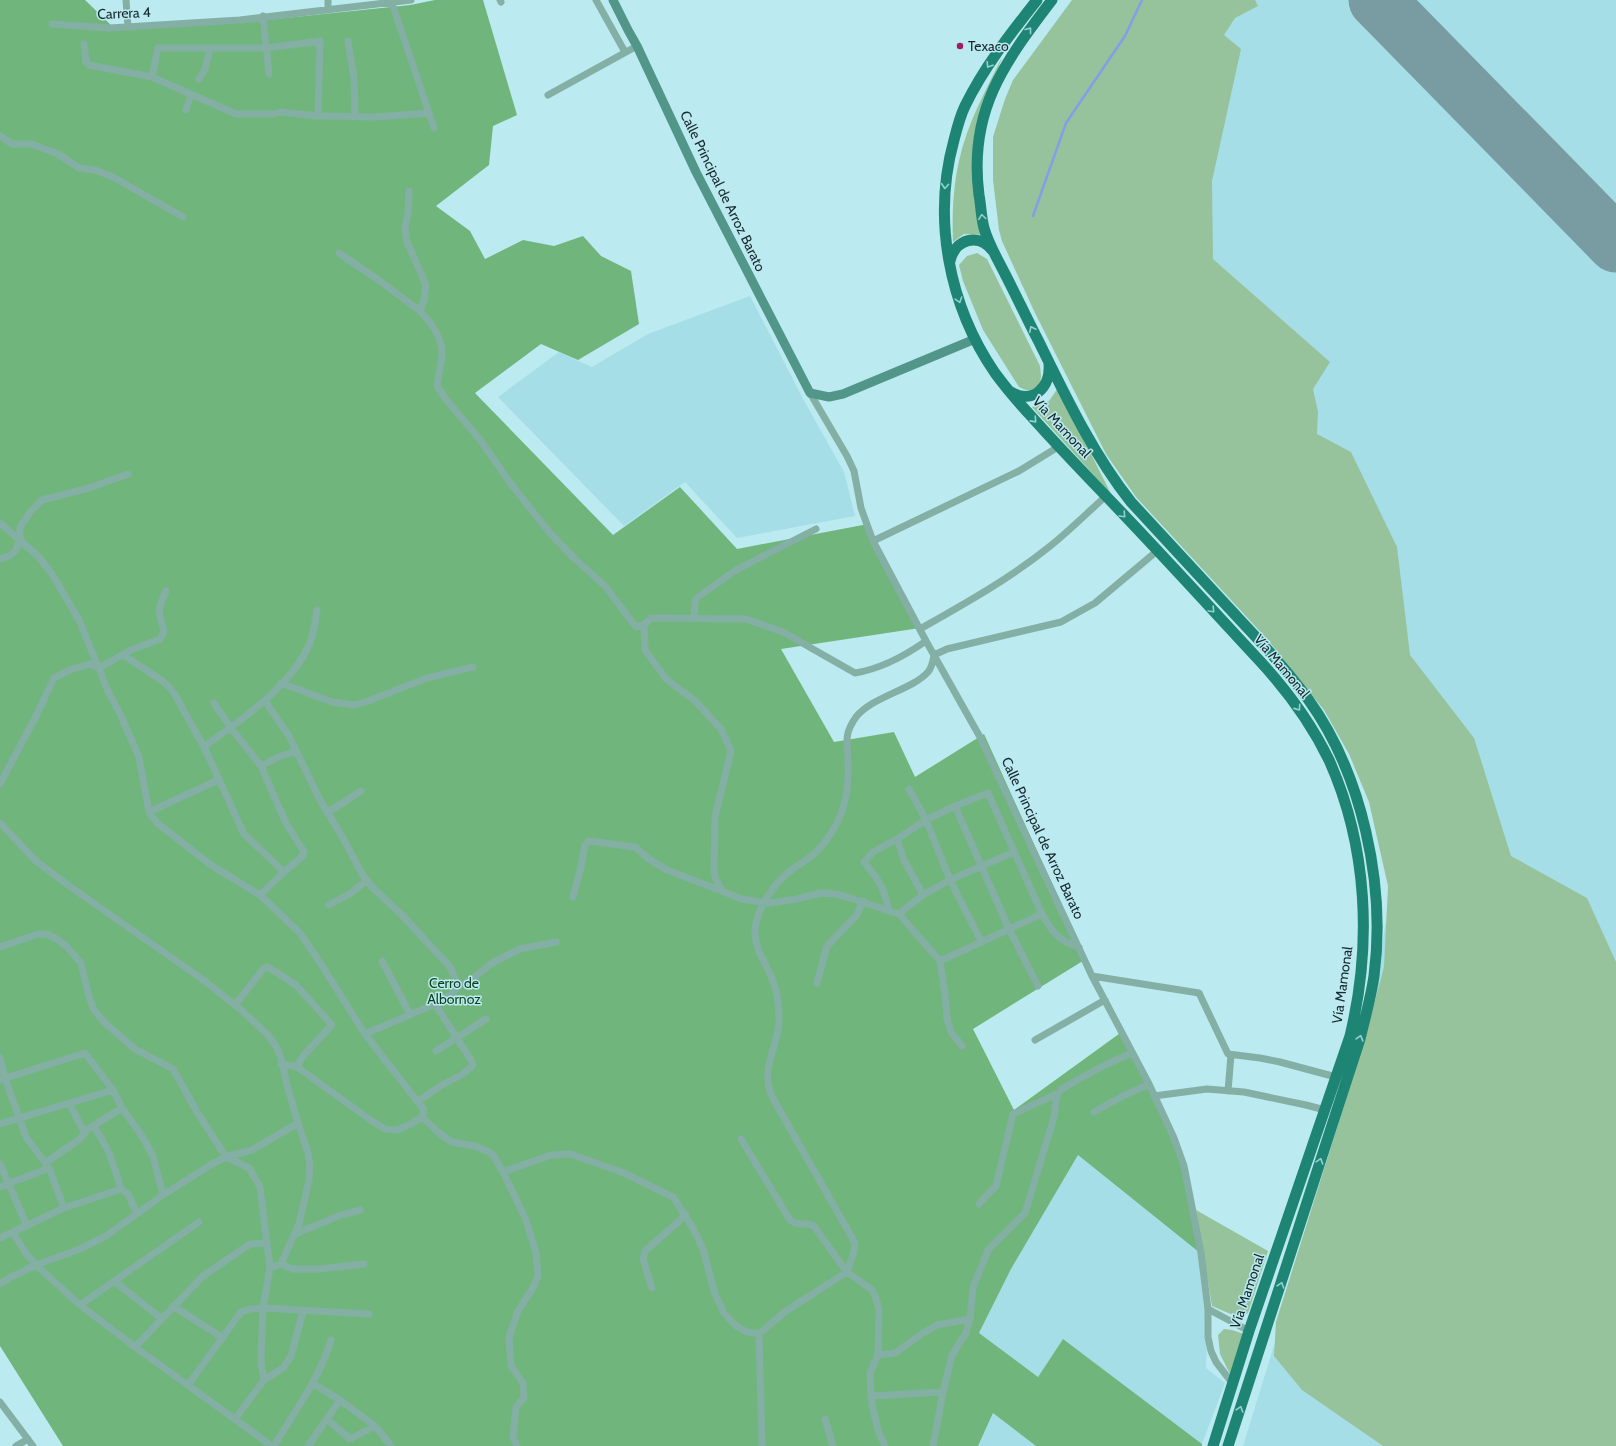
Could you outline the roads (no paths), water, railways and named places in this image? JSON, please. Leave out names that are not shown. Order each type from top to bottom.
[{"type":"main road","name":"Vía Mamonal","points":[[1037,0],[996,56],[965,107],[957,128],[947,170],[944,221],[949,262],[955,288],[964,314],[984,357],[1008,391],[1058,447],[1106,496],[1278,681],[1299,709],[1328,760],[1339,786],[1348,815],[1357,854],[1363,898],[1364,931],[1362,970],[1357,1008],[1350,1036],[1249,1331],[1213,1446]]},
{"type":"main road","name":"Vía Mamonal","points":[[1052,0],[1010,57],[997,80],[986,106],[977,155],[976,169],[984,228],[995,254],[1049,364],[1090,441],[1114,482],[1264,646],[1309,700],[1341,757],[1357,798],[1368,839],[1376,900],[1377,937],[1374,974],[1360,1039],[1228,1446]]},
{"type":"main road","points":[[949,262],[951,254],[955,248],[969,240],[977,240],[984,243],[995,254]]},
{"type":"main road","points":[[1008,391],[1022,396],[1035,394],[1046,384],[1049,378],[1049,364]]},
{"type":"street","points":[[126,0],[128,26]]},
{"type":"street","points":[[328,0],[328,10]]},
{"type":"street","name":"Carrera 4","points":[[52,24],[110,28],[240,20],[263,16],[411,0]]},
{"type":"street","points":[[596,0],[625,52]]},
{"type":"street","name":"Calle Principal de Arroz Barato","points":[[613,0],[637,46],[696,172],[810,393],[847,456],[854,471],[860,508],[873,541],[926,641],[980,737],[1092,976],[1149,1084],[1174,1138],[1184,1166],[1201,1253],[1208,1309],[1208,1337],[1211,1351],[1216,1362],[1233,1384]]},
{"type":"street","points":[[392,3],[434,128]]},
{"type":"street","points":[[263,16],[269,74]]},
{"type":"street","points":[[152,77],[158,48],[267,48],[320,41],[318,116]]},
{"type":"street","points":[[348,41],[354,79],[355,117]]},
{"type":"street","points":[[84,44],[86,62],[89,65],[152,77],[236,114],[274,114],[280,112],[318,116],[376,117],[429,112]]},
{"type":"street","points":[[548,95],[637,46]]},
{"type":"street","points":[[199,79],[205,69],[210,49]]},
{"type":"street","points":[[186,110],[191,95]]},
{"type":"street","points":[[0,136],[14,145],[23,143],[31,144],[58,154],[79,168],[104,173],[183,217]]},
{"type":"street","points":[[409,191],[408,213],[405,229],[407,242],[426,285],[424,300],[420,311]]},
{"type":"street","points":[[339,254],[420,311],[430,322],[440,341],[442,354],[437,386],[445,398],[482,441],[511,484],[548,532],[605,586],[636,626],[644,625],[651,618],[746,619],[783,632],[855,673],[871,669],[910,652],[926,641]]},
{"type":"street","points":[[810,393],[829,397],[843,394],[975,339]]},
{"type":"street","points":[[873,541],[1019,471],[1058,447]]},
{"type":"street","points":[[0,559],[14,552],[20,540],[20,527],[31,511],[42,500],[89,488],[128,474]]},
{"type":"street","points":[[920,629],[987,592],[1049,547],[1106,496]]},
{"type":"street","points":[[0,523],[38,556],[52,574],[79,620],[139,757],[149,812],[157,823],[211,865],[260,895],[300,933],[364,1034],[424,1110],[422,1117],[397,1130],[385,1129],[372,1122],[297,1067],[282,1064]]},
{"type":"street","points":[[694,618],[695,601],[698,597],[736,570],[816,529]]},
{"type":"street","points":[[503,1172],[551,1155],[571,1154],[624,1173],[673,1197],[686,1215],[703,1249],[715,1294],[724,1313],[736,1326],[747,1332],[759,1334],[786,1311],[847,1272],[854,1252],[855,1243],[782,1115],[769,1089],[769,1068],[779,1033],[779,1018],[776,993],[771,976],[763,961],[755,934],[756,922],[764,903],[776,883],[816,852],[838,820],[844,802],[848,760],[846,744],[847,736],[858,715],[924,676],[931,668],[934,655],[947,649],[1061,622],[1096,604],[1156,551]]},
{"type":"street","points":[[99,668],[131,650],[163,636],[164,632],[158,613],[166,591]]},
{"type":"street","points":[[204,747],[266,701],[299,662],[310,642],[317,610]]},
{"type":"street","points":[[644,625],[645,650],[648,656],[666,679],[695,701],[721,729],[731,752],[715,817],[714,871],[722,891]]},
{"type":"street","points":[[123,655],[163,681],[174,693],[204,747],[244,834],[284,872]]},
{"type":"street","points":[[0,784],[36,716],[54,678],[70,670],[90,664],[99,668]]},
{"type":"street","points":[[281,683],[332,702],[355,705],[427,678],[473,667]]},
{"type":"street","points":[[266,701],[289,736],[327,813],[367,880],[372,887],[402,914],[450,967],[455,978],[457,988]]},
{"type":"street","points":[[214,703],[230,727],[261,766],[286,822],[304,852],[304,856],[284,872],[260,895]]},
{"type":"street","points":[[261,766],[278,757],[296,751]]},
{"type":"street","points":[[149,812],[218,780]]},
{"type":"street","points":[[909,789],[926,820],[950,880],[981,941]]},
{"type":"street","points":[[327,813],[361,792]]},
{"type":"street","points":[[889,911],[885,892],[875,874],[864,862],[873,852],[897,839],[926,820],[955,806],[988,793],[1042,914],[1052,931],[1060,940],[1079,947]]},
{"type":"street","points":[[955,806],[1009,929],[1038,986]]},
{"type":"street","points":[[0,824],[36,861],[202,979],[235,1005],[269,1036],[277,1048],[308,1153],[310,1165],[309,1180],[299,1224],[281,1264]]},
{"type":"street","points":[[897,839],[904,860],[923,895]]},
{"type":"street","points":[[573,897],[585,845],[589,841],[635,847],[649,859],[667,870],[740,899],[764,903],[797,899],[821,893],[837,894],[863,901],[899,914],[940,961],[947,1019],[951,1032],[962,1046]]},
{"type":"street","points":[[899,914],[923,895],[950,880],[1014,852]]},
{"type":"street","points":[[329,905],[342,900],[367,880]]},
{"type":"street","points":[[817,983],[827,946],[856,916],[863,901]]},
{"type":"street","points":[[940,961],[1042,914]]},
{"type":"street","points":[[0,947],[38,934],[47,934],[52,936],[66,946],[81,963],[89,997],[94,1010],[105,1023],[135,1049],[173,1069],[197,1112],[226,1157],[249,1168],[256,1178],[260,1187],[270,1268],[263,1308],[261,1362],[264,1380]]},
{"type":"street","points":[[364,1034],[435,1004],[453,993],[457,988],[471,980],[492,963],[520,949],[556,942]]},
{"type":"street","points":[[382,961],[410,1014]]},
{"type":"street","points":[[235,1005],[264,968],[267,967],[296,986],[332,1026],[303,1056],[297,1067]]},
{"type":"street","points":[[1092,976],[1198,993],[1226,1051],[1231,1055],[1280,1062],[1336,1077]]},
{"type":"street","points":[[1035,1040],[1105,1000]]},
{"type":"street","points":[[418,1101],[442,1085],[463,1074],[473,1065],[472,1060],[456,1038],[435,1004]]},
{"type":"street","points":[[436,1051],[486,1019]]},
{"type":"street","points":[[3,1079],[85,1053],[113,1090],[122,1108],[142,1136],[153,1156],[163,1195]]},
{"type":"street","points":[[979,1204],[996,1186],[1013,1114],[1057,1094],[1062,1089],[1079,1079],[1132,1053]]},
{"type":"street","points":[[1228,1091],[1231,1055]]},
{"type":"street","points":[[0,1058],[3,1079],[26,1137],[47,1165],[64,1208]]},
{"type":"street","points":[[1094,1112],[1149,1084]]},
{"type":"street","points":[[1154,1096],[1207,1089],[1259,1096],[1325,1110]]},
{"type":"street","points":[[0,1124],[113,1090]]},
{"type":"street","points":[[933,1446],[943,1392],[952,1355],[966,1333],[970,1319],[973,1288],[988,1250],[1025,1213],[1054,1117],[1057,1094]]},
{"type":"street","points":[[69,1103],[83,1130],[91,1128]]},
{"type":"street","points":[[0,1187],[47,1165],[80,1139],[91,1128],[122,1108]]},
{"type":"street","points":[[422,1117],[439,1133],[452,1142],[475,1146],[489,1152],[503,1172],[526,1220],[536,1253],[538,1276],[533,1288],[518,1311],[509,1337],[511,1366],[523,1384],[524,1398],[516,1407],[513,1437],[517,1446]]},
{"type":"street","points":[[0,1284],[11,1277],[80,1249],[106,1236],[163,1195],[212,1164],[226,1157],[252,1150],[298,1123]]},
{"type":"street","points":[[91,1128],[101,1136],[110,1153],[121,1189],[128,1194],[137,1214]]},
{"type":"street","points":[[741,1139],[790,1220],[795,1223],[813,1225],[847,1272],[872,1290],[876,1298],[879,1310],[878,1355],[870,1373],[871,1396],[878,1426],[885,1446]]},
{"type":"street","points":[[0,1164],[27,1226]]},
{"type":"street","points":[[0,1238],[64,1208],[121,1189]]},
{"type":"street","points":[[295,1234],[341,1215],[360,1210]]},
{"type":"street","points":[[652,1288],[643,1259],[645,1251],[686,1215]]},
{"type":"street","points":[[80,1305],[199,1222]]},
{"type":"street","points":[[13,1233],[36,1266],[80,1305],[135,1347],[273,1446],[312,1383],[328,1351],[331,1340]]},
{"type":"street","points":[[135,1347],[161,1318],[203,1276],[250,1244],[267,1243]]},
{"type":"street","points":[[270,1268],[281,1264],[293,1269],[364,1264]]},
{"type":"street","points":[[114,1281],[161,1318]]},
{"type":"street","points":[[173,1306],[223,1338]]},
{"type":"street","points":[[188,1385],[241,1312],[250,1309],[263,1308],[369,1314]]},
{"type":"street","points":[[1208,1309],[1249,1331]]},
{"type":"street","points":[[235,1419],[264,1380],[283,1368],[292,1356],[303,1311]]},
{"type":"street","points":[[878,1355],[895,1354],[923,1333],[938,1325],[970,1319]]},
{"type":"street","points":[[759,1334],[762,1446]]},
{"type":"street","points":[[312,1383],[340,1400],[375,1426],[391,1446]]},
{"type":"street","points":[[871,1396],[943,1392]]},
{"type":"street","points":[[308,1446],[340,1400]]},
{"type":"street","points":[[0,1402],[33,1446]]},
{"type":"street","points":[[327,1419],[350,1439],[375,1426]]},
{"type":"street","points":[[826,1419],[833,1446]]},
{"type":"street","points":[[16,1446],[28,1438]]},
{"type":"waterway","points":[[1033,216],[1066,123],[1125,36],[1142,0]]},
{"type":"place","name":"Texaco","points":[[960,46]]},
{"type":"park label","name":"Cerro de Albornoz","points":[[454,992]]}]
